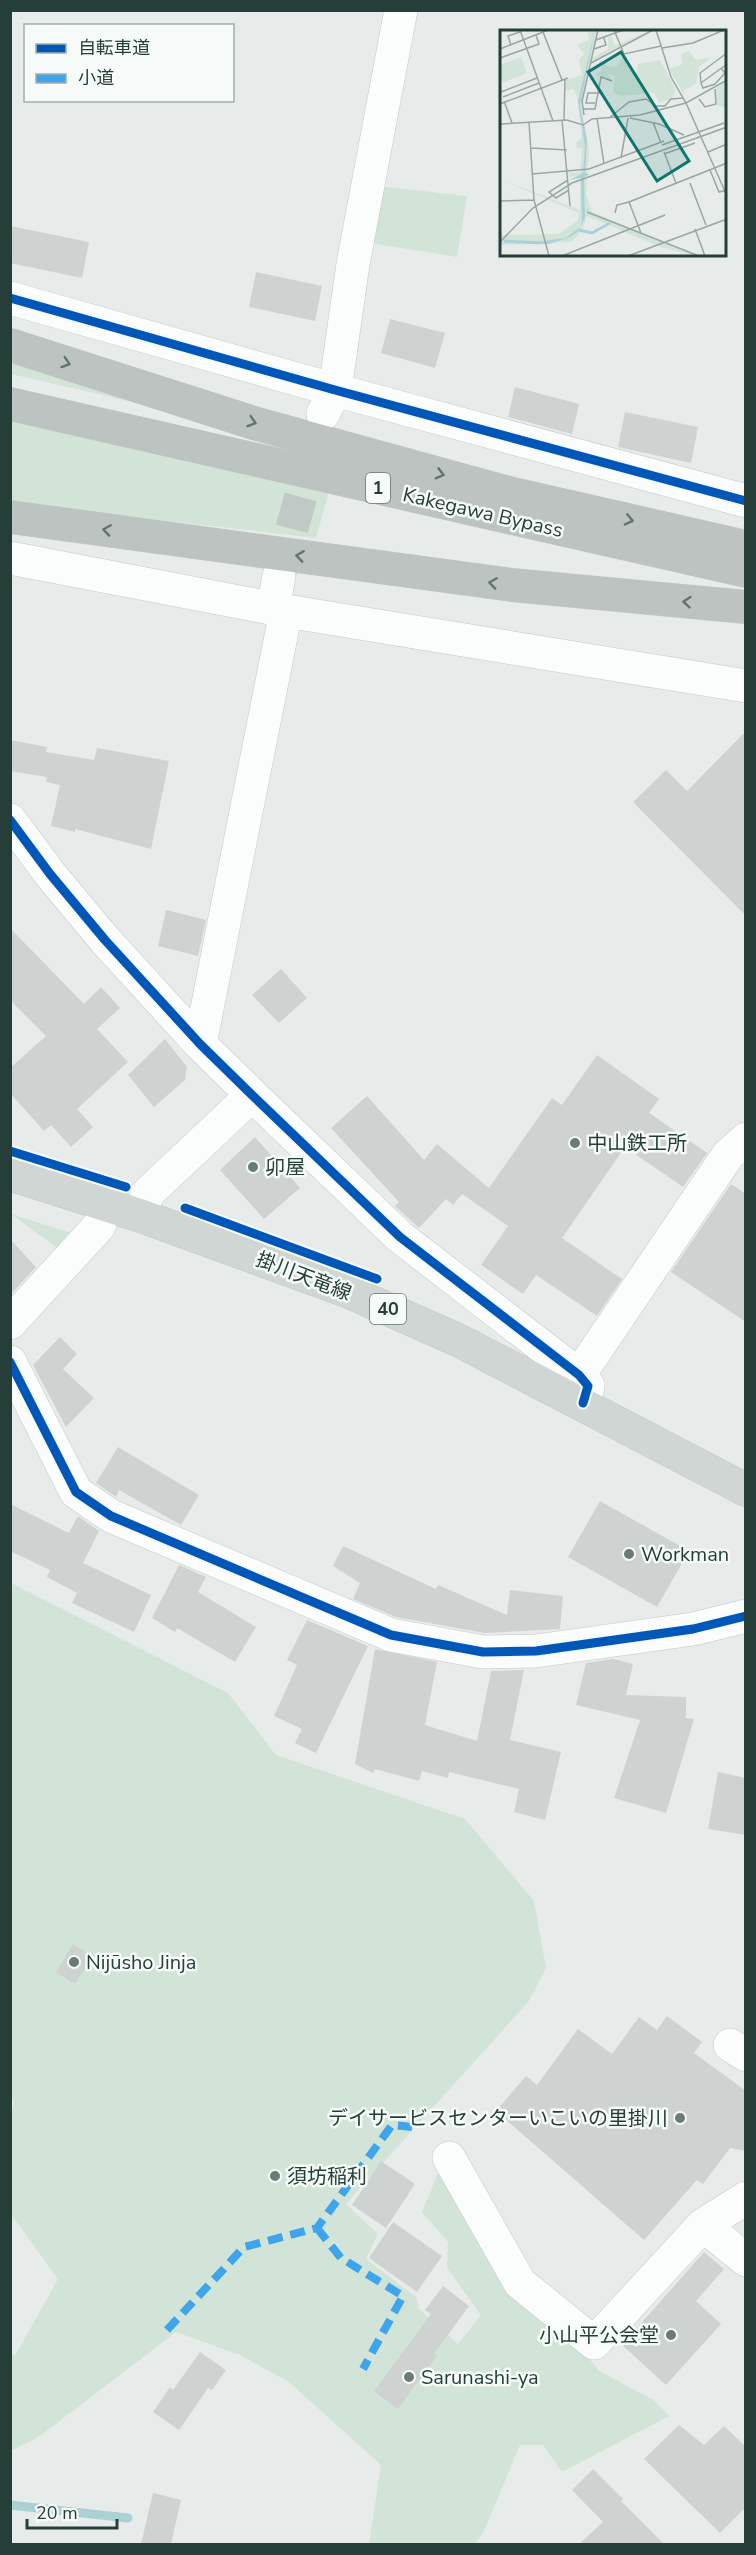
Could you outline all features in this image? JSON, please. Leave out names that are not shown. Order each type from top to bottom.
[{"type":"highway","points":[[10,345],[257,424],[509,493],[746,547]]},
{"type":"highway","name":"Kakegawa Bypass","points":[[10,404],[746,571]]},
{"type":"highway","points":[[10,517],[512,585],[746,607]]},
{"type":"main road","name":"掛川天竜線","points":[[10,1174],[107,1204],[346,1291],[460,1341],[581,1389],[746,1490]]},
{"type":"street","points":[[329,402],[401,10]]},
{"type":"street","points":[[10,298],[329,402],[746,501]]},
{"type":"street","points":[[10,558],[280,609],[746,686]]},
{"type":"street","points":[[200,1044],[280,609],[279,576]]},
{"type":"street","points":[[10,820],[50,874],[105,940],[200,1044],[400,1237],[581,1389],[728,1155],[746,1139]]},
{"type":"street","points":[[141,1216],[147,1194],[252,1095]]},
{"type":"street","points":[[10,1323],[99,1226],[107,1204]]},
{"type":"street","points":[[10,1362],[76,1492],[111,1516],[392,1635],[483,1652],[536,1652],[693,1629],[746,1616]]},
{"type":"street","points":[[449,2158],[520,2283],[594,2343],[703,2225],[746,2198]]},
{"type":"street","points":[[703,2225],[746,2260]]},
{"type":"green space","points":[[377,186],[467,196],[457,257],[371,243]]},
{"type":"green space","points":[[11,355],[154,407],[11,374]]},
{"type":"green space","points":[[11,419],[330,488],[316,538],[11,503]]},
{"type":"green space","points":[[11,1214],[77,1235],[63,1252]]},
{"type":"green space","points":[[11,1583],[228,1693],[276,1755],[465,1819],[534,1901],[546,1968],[529,2001],[346,2204],[378,2234],[366,2259],[416,2297],[419,2309],[458,2344],[481,2315],[447,2268],[448,2242],[422,2212],[441,2166],[598,2370],[653,2400],[669,2416],[562,2472],[543,2445],[520,2445],[484,2531],[475,2544],[369,2544],[381,2465],[289,2382],[240,2355],[176,2332],[40,2436],[11,2451],[11,2356],[16,2354],[58,2279],[11,2214],[10,2119],[14,2103],[10,2093]]},
{"type":"building","points":[[10,226],[89,242],[82,278],[10,263]]},
{"type":"building","points":[[256,272],[322,286],[315,321],[249,307]]},
{"type":"building","points":[[390,319],[445,333],[435,368],[381,353]]},
{"type":"building","points":[[515,387],[579,404],[572,434],[508,417]]},
{"type":"building","points":[[625,412],[698,427],[691,463],[618,447]]},
{"type":"building","points":[[746,731],[746,916],[633,802],[666,770],[687,791]]},
{"type":"building","points":[[10,740],[47,747],[46,752],[94,760],[97,748],[169,761],[151,849],[75,829],[75,832],[51,826],[60,785],[46,782],[47,777],[10,771]]},
{"type":"building","points":[[166,910],[206,920],[198,956],[158,946]]},
{"type":"building","points":[[10,928],[84,1004],[101,987],[120,1008],[97,1029],[128,1062],[77,1109],[93,1127],[71,1147],[51,1125],[44,1131],[10,1093],[10,1068],[46,1036],[10,1000]]},
{"type":"building","points":[[281,969],[307,998],[279,1023],[252,995]]},
{"type":"building","points":[[165,1039],[187,1067],[185,1080],[154,1107],[128,1075]]},
{"type":"building","points":[[597,1055],[659,1099],[649,1113],[707,1153],[683,1187],[625,1147],[562,1238],[622,1279],[597,1316],[536,1275],[523,1294],[481,1265],[508,1226],[462,1194],[453,1205],[446,1199],[419,1228],[395,1206],[399,1202],[331,1128],[367,1096],[424,1160],[437,1144],[489,1188],[552,1098],[562,1105]]},
{"type":"building","points":[[255,1137],[300,1188],[264,1219],[220,1170]]},
{"type":"building","points":[[731,1184],[746,1194],[746,1322],[671,1272]]},
{"type":"building","points":[[10,1239],[36,1267],[10,1295]]},
{"type":"building","points":[[60,1337],[77,1354],[63,1369],[94,1398],[66,1427],[33,1365]]},
{"type":"building","points":[[118,1447],[199,1495],[181,1525],[119,1490],[116,1497],[96,1483]]},
{"type":"building","points":[[600,1501],[689,1551],[657,1607],[568,1557]]},
{"type":"building","points":[[10,1504],[69,1533],[78,1516],[99,1531],[83,1563],[151,1595],[134,1632],[72,1603],[77,1593],[47,1577],[50,1570],[10,1551]]},
{"type":"building","points":[[343,1546],[436,1589],[438,1585],[507,1615],[510,1590],[563,1596],[560,1629],[485,1633],[396,1617],[353,1599],[360,1583],[333,1566]]},
{"type":"building","points":[[179,1565],[206,1577],[198,1592],[256,1627],[235,1662],[177,1628],[175,1632],[152,1618]]},
{"type":"building","points":[[307,1620],[368,1646],[316,1753],[295,1743],[302,1729],[274,1716],[297,1665],[287,1660]]},
{"type":"building","points":[[375,1649],[437,1662],[425,1725],[477,1741],[491,1671],[524,1670],[510,1740],[561,1752],[545,1820],[514,1812],[519,1789],[449,1772],[448,1778],[422,1771],[419,1781],[375,1769],[373,1773],[355,1764]]},
{"type":"building","points":[[613,1659],[633,1664],[626,1695],[686,1697],[686,1718],[694,1719],[666,1813],[614,1798],[640,1720],[576,1705],[586,1663]]},
{"type":"building","points":[[718,1772],[746,1778],[746,1835],[708,1829]]},
{"type":"building","points":[[73,1944],[93,1957],[75,1984],[56,1972]]},
{"type":"building","points":[[667,2016],[702,2042],[694,2053],[746,2091],[746,2151],[730,2148],[703,2184],[697,2180],[644,2240],[496,2111],[526,2076],[537,2085],[578,2029],[612,2054],[639,2017],[657,2030]]},
{"type":"building","points":[[381,2161],[415,2184],[386,2228],[352,2205]]},
{"type":"building","points":[[393,2222],[442,2256],[417,2292],[369,2258]]},
{"type":"building","name":"小山平公会堂","points":[[704,2252],[724,2269],[696,2301],[721,2324],[666,2385],[622,2345]]},
{"type":"building","points":[[443,2286],[469,2306],[434,2354],[437,2356],[398,2409],[374,2391],[431,2314],[425,2310]]},
{"type":"building","points":[[200,2352],[226,2370],[212,2390],[208,2388],[179,2430],[153,2412],[170,2387],[173,2390]]},
{"type":"building","points":[[679,2425],[704,2445],[724,2426],[746,2447],[746,2507],[720,2533],[644,2459]]},
{"type":"building","points":[[593,2469],[664,2544],[579,2544],[603,2522],[572,2490]]},
{"type":"building","points":[[153,2493],[181,2500],[171,2544],[141,2544]]},
{"type":"waterway","points":[[10,2505],[128,2518]]},
{"type":"tunnel","points":[[279,576],[315,444]]},
{"type":"marked path","points":[[167,2330],[244,2247],[317,2228],[392,2125],[412,2127]]},
{"type":"marked path","points":[[317,2228],[341,2258],[403,2296],[363,2369]]},
{"type":"cycle path","points":[[10,298],[335,390],[746,501]]},
{"type":"cycle path","points":[[10,820],[50,874],[105,940],[200,1044],[400,1237],[579,1375],[588,1386],[583,1403]]},
{"type":"cycle path","points":[[10,1151],[126,1187]]},
{"type":"cycle path","points":[[185,1208],[377,1279]]},
{"type":"cycle path","points":[[10,1362],[76,1492],[111,1516],[391,1635],[483,1652],[536,1651],[693,1629],[746,1616]]},
{"type":"place","name":"中山鉄工所","points":[[575,1143]]},
{"type":"place","name":"卯屋","points":[[253,1167]]},
{"type":"place","name":"Workman","points":[[629,1554]]},
{"type":"place","name":"Nijūsho Jinja","points":[[74,1962]]},
{"type":"place","name":"デイサービスセンターいこいの里掛川","points":[[680,2118]]},
{"type":"place","name":"須坊稲利","points":[[275,2176]]},
{"type":"place","name":"小山平公会堂","points":[[671,2335]]},
{"type":"place","name":"Sarunashi-ya","points":[[409,2377]]}]
